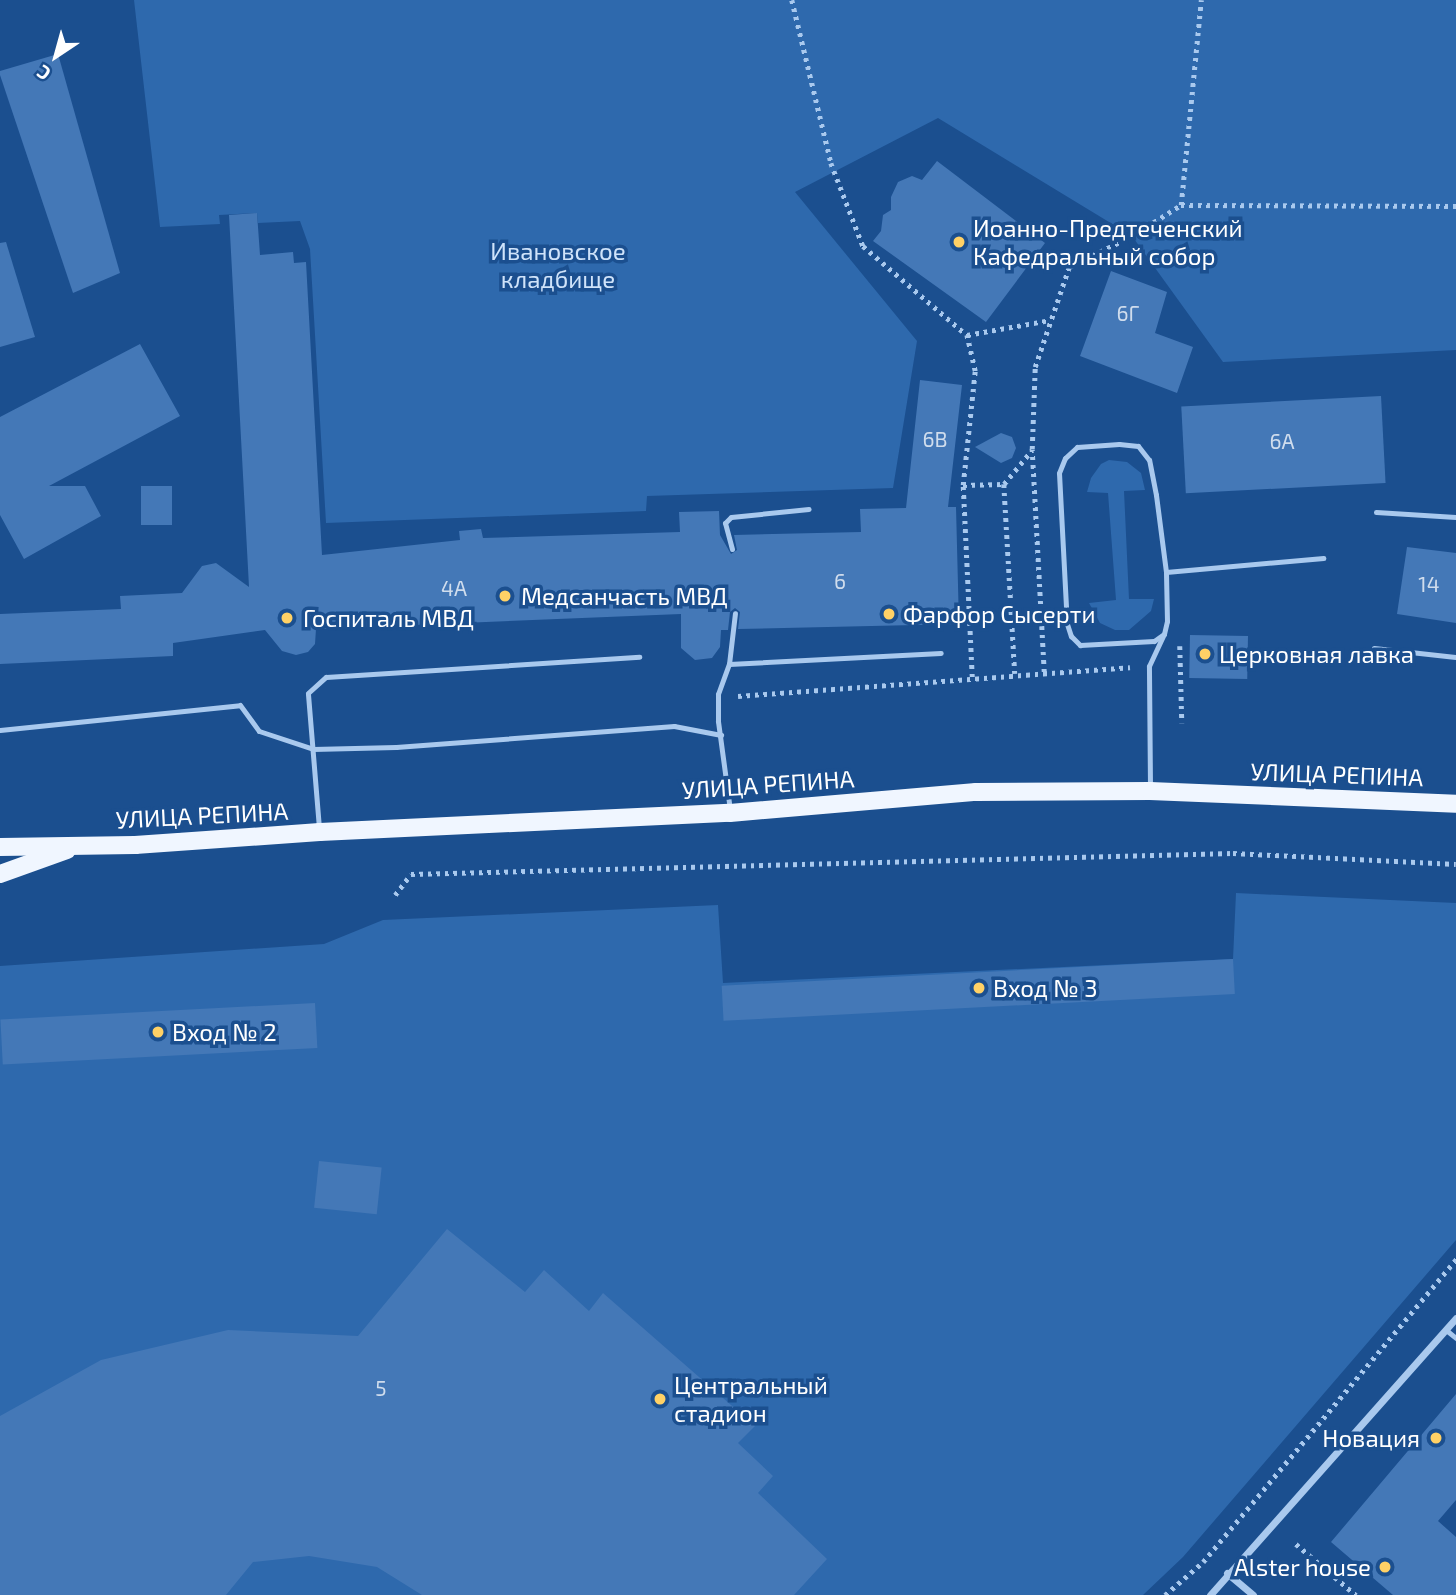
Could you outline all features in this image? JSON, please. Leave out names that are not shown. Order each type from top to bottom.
[{"type":"main road","name":"УЛИЦА РЕПИНА","points":[[0,847],[210,841],[320,832],[730,813],[976,792],[1150,791],[1456,804]]},
{"type":"main road","name":"УЛИЦА РЕПИНА","points":[[0,874],[83,845]]},
{"type":"street","points":[[1210,1595],[1456,1318]]},
{"type":"street","points":[[1227,1573],[1253,1595]]},
{"type":"lane","points":[[1150,791],[1149,666],[1164,634],[1167,621],[1166,572],[1149,460],[1138,446],[1119,444],[1077,447],[1065,458],[1059,473],[1067,624],[1071,636],[1080,645],[1154,640],[1164,634]]},
{"type":"lane","points":[[732,549],[725,523],[731,517],[809,509]]},
{"type":"lane","points":[[1376,512],[1456,517]]},
{"type":"lane","points":[[1166,572],[1324,558]]},
{"type":"lane","points":[[730,813],[720,735],[718,694],[729,664],[735,613]]},
{"type":"lane","points":[[1374,648],[1456,657]]},
{"type":"lane","points":[[729,664],[941,653]]},
{"type":"lane","points":[[320,832],[308,693],[326,677],[639,657]]},
{"type":"lane","points":[[0,730],[240,705],[259,731],[313,749],[396,747],[674,726],[720,735]]},
{"type":"lane","points":[[1446,1330],[1456,1338]]},
{"type":"path","points":[[792,0],[831,163],[863,246],[967,335],[975,371],[963,485],[972,677]]},
{"type":"path","points":[[1181,205],[1201,0]]},
{"type":"path","points":[[1044,672],[1032,449],[1035,367],[1069,267],[1132,236],[1181,205],[1456,206]]},
{"type":"path","points":[[967,335],[1050,320]]},
{"type":"path","points":[[1015,674],[1004,484],[1032,449]]},
{"type":"path","points":[[963,485],[1004,484]]},
{"type":"path","points":[[728,697],[1180,663]]},
{"type":"path","points":[[395,895],[411,874],[1233,853],[1456,864]]},
{"type":"path","points":[[1165,1595],[1203,1562],[1456,1259]]},
{"type":"path","points":[[1296,1544],[1356,1595]]},
{"type":"green space","name":"Ивановское кладбище","points":[[134,0],[1456,0],[1456,350],[1223,362],[1132,236],[938,118],[795,192],[917,341],[893,488],[647,496],[646,511],[326,523],[310,249],[300,221],[258,223],[257,213],[219,215],[220,224],[160,227]]},
{"type":"green space","points":[[1109,460],[1127,462],[1141,473],[1145,490],[1124,491],[1129,599],[1154,599],[1151,611],[1129,630],[1115,630],[1100,623],[1089,603],[1116,600],[1108,493],[1087,492],[1091,478],[1101,464]]},
{"type":"green space","name":"Центральный стадион","points":[[1236,893],[1456,903],[1456,1240],[1183,1557],[1143,1595],[0,1595],[0,966],[324,944],[383,920],[718,905],[723,983],[1233,959]]},
{"type":"building","points":[[58,54],[120,273],[73,293],[0,75],[0,71]]},
{"type":"building","name":"Иоанно-Предтеченский Кафедральный собор","points":[[937,161],[1045,243],[986,322],[873,241],[881,231],[883,215],[891,210],[891,197],[898,182],[912,176],[922,180]]},
{"type":"building","points":[[257,213],[260,255],[293,252],[294,263],[306,262],[322,555],[460,540],[459,531],[481,529],[483,538],[680,532],[679,512],[719,511],[720,535],[731,554],[737,550],[734,535],[861,532],[860,509],[906,508],[920,380],[962,385],[948,507],[956,507],[959,624],[738,629],[740,612],[735,608],[730,612],[728,630],[721,630],[720,647],[712,658],[695,660],[681,648],[681,614],[316,629],[315,644],[308,652],[296,655],[282,651],[265,630],[173,643],[173,656],[0,664],[0,614],[121,609],[120,596],[182,593],[202,566],[216,563],[249,587],[229,215]]},
{"type":"building","points":[[6,242],[35,337],[0,347],[0,243]]},
{"type":"building","points":[[1111,271],[1167,292],[1155,333],[1193,347],[1177,393],[1080,356]]},
{"type":"building","points":[[140,344],[180,416],[49,486],[85,486],[101,516],[24,559],[0,515],[0,417]]},
{"type":"building","points":[[1381,396],[1386,483],[1186,493],[1181,406]]},
{"type":"building","points":[[1001,433],[1012,437],[1016,448],[1012,458],[1001,463],[975,447]]},
{"type":"building","points":[[141,486],[172,486],[172,525],[141,525]]},
{"type":"building","points":[[1407,547],[1456,553],[1456,623],[1397,614]]},
{"type":"building","points":[[1190,635],[1248,636],[1247,679],[1189,678]]},
{"type":"building","name":"Вход № 3","points":[[1233,959],[1235,994],[724,1021],[722,986]]},
{"type":"building","name":"Вход № 2","points":[[315,1003],[317,1048],[3,1064],[0,1019]]},
{"type":"building","points":[[319,1161],[382,1168],[377,1214],[314,1208]]},
{"type":"building","points":[[447,1229],[525,1292],[544,1270],[589,1311],[603,1293],[755,1426],[738,1443],[773,1476],[758,1493],[827,1559],[794,1595],[422,1595],[377,1567],[309,1556],[253,1562],[226,1595],[0,1595],[0,1416],[101,1360],[228,1330],[358,1336]]},
{"type":"building","points":[[1456,1394],[1456,1500],[1438,1521],[1456,1537],[1456,1595],[1393,1595],[1331,1542]]},
{"type":"place","name":"Иоанно-Предтеченский Кафедральный собор","points":[[959,242]]},
{"type":"place","name":"Медсанчасть МВД","points":[[505,596]]},
{"type":"place","name":"Фарфор Сысерти","points":[[889,614]]},
{"type":"place","name":"Госпиталь МВД","points":[[287,618]]},
{"type":"place","name":"Церковная лавка","points":[[1205,654]]},
{"type":"place","name":"Вход № 3","points":[[979,988]]},
{"type":"place","name":"Вход № 2","points":[[158,1032]]},
{"type":"place","name":"Центральный стадион","points":[[660,1399]]},
{"type":"place","name":"Новация","points":[[1436,1438]]},
{"type":"place","name":"Alster house","points":[[1385,1567]]}]
